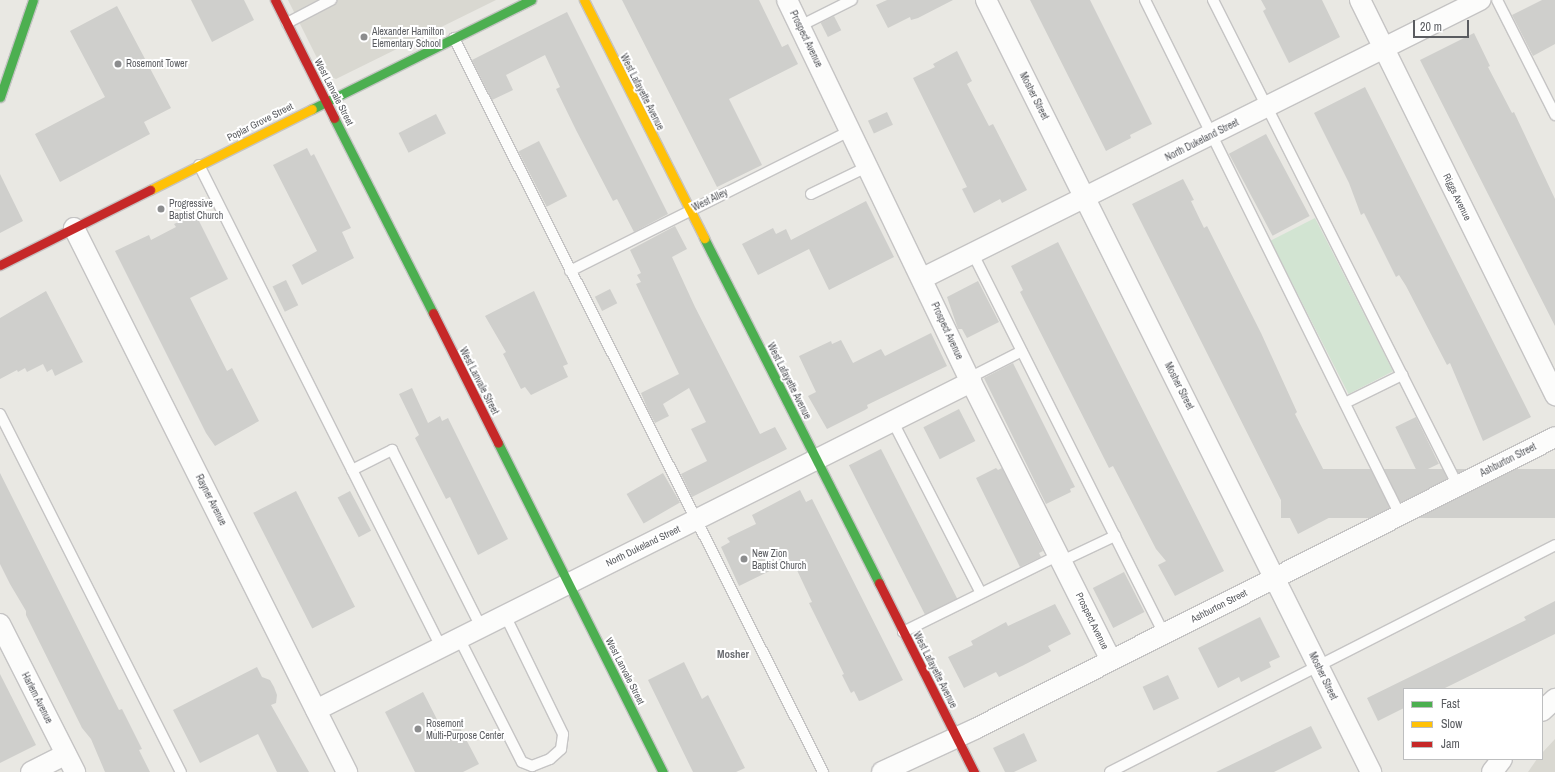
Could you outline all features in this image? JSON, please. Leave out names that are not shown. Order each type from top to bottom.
[{"type":"main road","points":[[0,97],[33,0]]},
{"type":"main road","name":"West Lanvale Street","points":[[276,0],[664,772]]},
{"type":"main road","name":"Poplar Grove Street","points":[[0,265],[531,0]]},
{"type":"main road","name":"West Lafayette Avenue","points":[[584,0],[974,772]]},
{"type":"street","name":"Prospect Avenue","points":[[787,0],[923,278],[970,380],[1061,558],[1111,660]]},
{"type":"street","name":"Mosher Street","points":[[986,0],[1318,666],[1363,769]]},
{"type":"street","name":"Riggs Avenue","points":[[1360,0],[1555,394]]},
{"type":"street","name":"North Dukeland Street","points":[[923,278],[1480,0]]},
{"type":"street","name":"Rayner Avenue","points":[[74,228],[347,772]]},
{"type":"street","name":"North Dukeland Street","points":[[316,710],[893,422],[970,380]]},
{"type":"street","name":"Ashburton Street","points":[[882,772],[956,736],[975,729],[1555,437]]},
{"type":"street","name":"Harlem Avenue","points":[[0,624],[75,772]]},
{"type":"street","points":[[1543,709],[1555,699]]},
{"type":"street","points":[[31,772],[66,754]]},
{"type":"street","points":[[1492,772],[1501,760]]},
{"type":"lane","points":[[287,23],[331,0]]},
{"type":"lane","points":[[800,26],[852,0]]},
{"type":"lane","points":[[1145,0],[1400,515]]},
{"type":"lane","points":[[1213,0],[1458,486]]},
{"type":"lane","points":[[1497,0],[1552,101],[1555,115]]},
{"type":"lane","points":[[454,38],[823,772]]},
{"type":"lane","name":"West Alley","points":[[570,270],[851,130]]},
{"type":"lane","points":[[198,165],[441,647]]},
{"type":"lane","points":[[811,194],[868,167]]},
{"type":"lane","points":[[973,254],[1164,634]]},
{"type":"lane","points":[[970,380],[1022,351]]},
{"type":"lane","points":[[1345,403],[1402,375]]},
{"type":"lane","points":[[0,414],[181,772]]},
{"type":"lane","points":[[893,422],[981,593]]},
{"type":"lane","points":[[352,470],[392,450],[481,627]]},
{"type":"lane","points":[[903,632],[981,593],[1115,536]]},
{"type":"lane","points":[[1110,772],[1555,545]]},
{"type":"lane","points":[[459,638],[522,762],[532,766],[550,759],[561,749],[563,734],[504,615]]},
{"type":"shaded area","name":"Alexander Hamilton Elementary School","points":[[288,0],[496,0],[336,79],[325,74]]},
{"type":"shaded area","points":[[1555,739],[1555,772],[1528,772],[1536,760],[1543,760],[1543,752]]},
{"type":"green space","points":[[1315,218],[1393,371],[1349,394],[1270,241]]},
{"type":"building","points":[[191,0],[244,0],[254,20],[212,42]]},
{"type":"building","points":[[622,0],[759,0],[782,47],[788,44],[798,64],[729,99],[762,165],[717,187]]},
{"type":"building","points":[[887,0],[953,0],[918,18],[911,20],[910,17],[888,28],[876,5]]},
{"type":"building","points":[[1030,0],[1090,0],[1152,124],[1130,135],[1131,138],[1106,151]]},
{"type":"building","points":[[1261,0],[1322,0],[1340,37],[1289,63],[1263,11],[1266,9]]},
{"type":"building","points":[[1542,0],[1555,0],[1555,44],[1533,56],[1512,15]]},
{"type":"building","name":"Rosemont Tower","points":[[117,6],[171,108],[144,122],[150,134],[60,182],[35,134],[105,97],[70,31]]},
{"type":"building","points":[[567,12],[668,214],[634,232],[617,199],[613,201],[576,130],[556,89],[560,87],[545,55],[506,75],[513,90],[492,100],[472,60]]},
{"type":"building","points":[[834,16],[841,30],[828,37],[821,23]]},
{"type":"building","points":[[1474,33],[1490,66],[1488,67],[1512,113],[1514,112],[1555,199],[1555,326],[1420,60]]},
{"type":"building","points":[[957,51],[972,81],[967,84],[989,126],[993,124],[1027,190],[1002,203],[1000,199],[974,213],[962,189],[967,187],[913,78],[935,67],[933,64]]},
{"type":"building","points":[[1365,87],[1531,417],[1483,441],[1450,363],[1447,365],[1406,286],[1399,275],[1396,277],[1364,213],[1361,215],[1349,183],[1314,113]]},
{"type":"building","points":[[887,112],[893,125],[874,134],[868,121]]},
{"type":"building","points":[[436,114],[446,134],[409,153],[399,133]]},
{"type":"building","points":[[1266,134],[1310,216],[1273,236],[1229,154]]},
{"type":"building","points":[[539,141],[567,196],[547,207],[519,151]]},
{"type":"building","points":[[307,148],[311,156],[314,154],[351,228],[342,232],[354,258],[302,285],[292,265],[317,251],[273,165]]},
{"type":"building","points":[[0,174],[23,221],[0,233]]},
{"type":"building","points":[[1183,179],[1194,200],[1191,201],[1204,228],[1207,226],[1261,333],[1297,412],[1295,414],[1344,510],[1298,534],[1132,204]]},
{"type":"building","points":[[866,201],[894,257],[829,290],[809,249],[758,275],[742,244],[773,228],[776,234],[786,229],[791,240]]},
{"type":"building","points":[[197,217],[228,279],[190,298],[227,371],[232,368],[259,421],[215,446],[206,433],[115,251],[149,235],[151,240],[176,227],[174,224],[187,218],[189,221]]},
{"type":"building","points":[[675,226],[687,249],[672,257],[695,307],[760,434],[775,427],[787,449],[692,497],[681,474],[707,461],[691,429],[706,422],[689,388],[663,404],[669,416],[655,423],[648,410],[641,393],[679,374],[636,284],[641,282],[637,275],[641,273],[630,250]]},
{"type":"building","points":[[1058,242],[1224,571],[1175,596],[1158,565],[1166,561],[1156,549],[1113,466],[1109,468],[1020,292],[1023,290],[1011,266]]},
{"type":"building","points":[[286,280],[298,305],[285,312],[273,287]]},
{"type":"building","points":[[978,281],[999,322],[967,338],[962,329],[958,329],[947,297]]},
{"type":"building","points":[[610,289],[617,303],[602,311],[595,297]]},
{"type":"building","points":[[46,291],[83,362],[55,376],[52,369],[47,372],[43,364],[27,372],[25,368],[18,372],[17,370],[0,379],[0,318]]},
{"type":"building","points":[[534,291],[568,364],[563,366],[568,377],[531,395],[525,387],[521,389],[503,354],[506,352],[485,316]]},
{"type":"building","points":[[931,333],[947,366],[867,405],[868,408],[865,410],[827,429],[808,396],[816,392],[799,356],[831,341],[832,344],[841,340],[853,363],[881,349],[885,356]]},
{"type":"building","points":[[1013,363],[1075,487],[1070,489],[1071,492],[1046,504],[984,378]]},
{"type":"building","points":[[412,388],[428,423],[440,416],[442,421],[448,418],[508,539],[478,555],[450,497],[446,499],[415,438],[419,435],[399,394]]},
{"type":"building","points":[[959,409],[975,441],[940,459],[923,427]]},
{"type":"building","points":[[1416,417],[1439,464],[1418,474],[1395,427]]},
{"type":"building","points":[[881,449],[957,599],[925,615],[849,465]]},
{"type":"building","points":[[996,468],[998,470],[1002,468],[1043,551],[1039,553],[1041,557],[1020,567],[976,478]]},
{"type":"building","points":[[1281,469],[1555,469],[1555,518],[1281,518]]},
{"type":"building","points":[[0,473],[119,710],[122,709],[142,749],[139,750],[150,772],[105,772],[91,739],[82,728],[26,615],[26,611],[0,564]]},
{"type":"building","points":[[663,473],[680,502],[644,523],[627,494]]},
{"type":"building","points":[[800,490],[806,502],[812,499],[903,680],[863,700],[859,701],[854,691],[851,693],[842,675],[844,674],[809,603],[812,602],[796,568],[792,570],[788,562],[739,586],[721,547],[730,542],[727,538],[756,524],[752,515]]},
{"type":"building","points":[[296,491],[355,607],[312,629],[253,513]]},
{"type":"building","points":[[350,491],[371,531],[359,537],[338,498]]},
{"type":"building","points":[[1124,572],[1144,612],[1113,628],[1093,588]]},
{"type":"building","points":[[1555,601],[1555,634],[1445,688],[1403,688],[1403,708],[1378,721],[1367,698],[1526,620],[1524,617]]},
{"type":"building","points":[[1055,604],[1071,634],[1048,646],[1051,651],[1022,666],[999,677],[996,672],[964,688],[948,657],[973,645],[971,641],[1006,622],[1008,626]]},
{"type":"building","points":[[1260,617],[1280,657],[1269,662],[1271,667],[1241,682],[1239,677],[1218,688],[1198,648]]},
{"type":"building","points":[[684,662],[702,699],[708,695],[745,768],[736,772],[693,772],[648,680]]},
{"type":"building","points":[[257,667],[262,677],[270,680],[274,687],[277,695],[276,703],[271,705],[309,772],[277,772],[258,734],[200,763],[173,710]]},
{"type":"building","points":[[0,674],[36,745],[0,763]]},
{"type":"building","points":[[1168,675],[1179,699],[1154,710],[1143,687]]},
{"type":"building","name":"Rosemont Multi-Purpose Center","points":[[423,692],[444,733],[459,726],[479,764],[463,772],[415,772],[385,712]]},
{"type":"building","points":[[1311,726],[1322,748],[1274,772],[1216,772]]},
{"type":"building","points":[[1024,733],[1037,761],[1014,772],[1005,772],[993,748]]},
{"type":"traffic: fast","points":[[0,97],[33,0]]},
{"type":"traffic: fast","points":[[312,109],[531,0]]},
{"type":"traffic: fast","points":[[334,118],[433,313]]},
{"type":"traffic: fast","points":[[704,238],[879,583]]},
{"type":"traffic: fast","points":[[498,443],[663,772]]},
{"type":"traffic: slow","points":[[584,0],[704,238]]},
{"type":"traffic: slow","points":[[150,190],[312,109]]},
{"type":"traffic: jam","points":[[275,0],[334,118]]},
{"type":"traffic: jam","points":[[0,265],[150,190]]},
{"type":"traffic: jam","points":[[433,313],[498,443]]},
{"type":"traffic: jam","points":[[879,583],[974,772]]},
{"type":"place","name":"Alexander Hamilton Elementary School","points":[[364,37]]},
{"type":"place","name":"Rosemont Tower","points":[[118,64]]},
{"type":"place","name":"Progressive Baptist Church","points":[[161,209]]},
{"type":"place","name":"New Zion Baptist Church","points":[[744,559]]},
{"type":"place","name":"Rosemont Multi-Purpose Center","points":[[418,729]]},
{"type":"district","name":"Mosher","points":[[733,654]]}]
